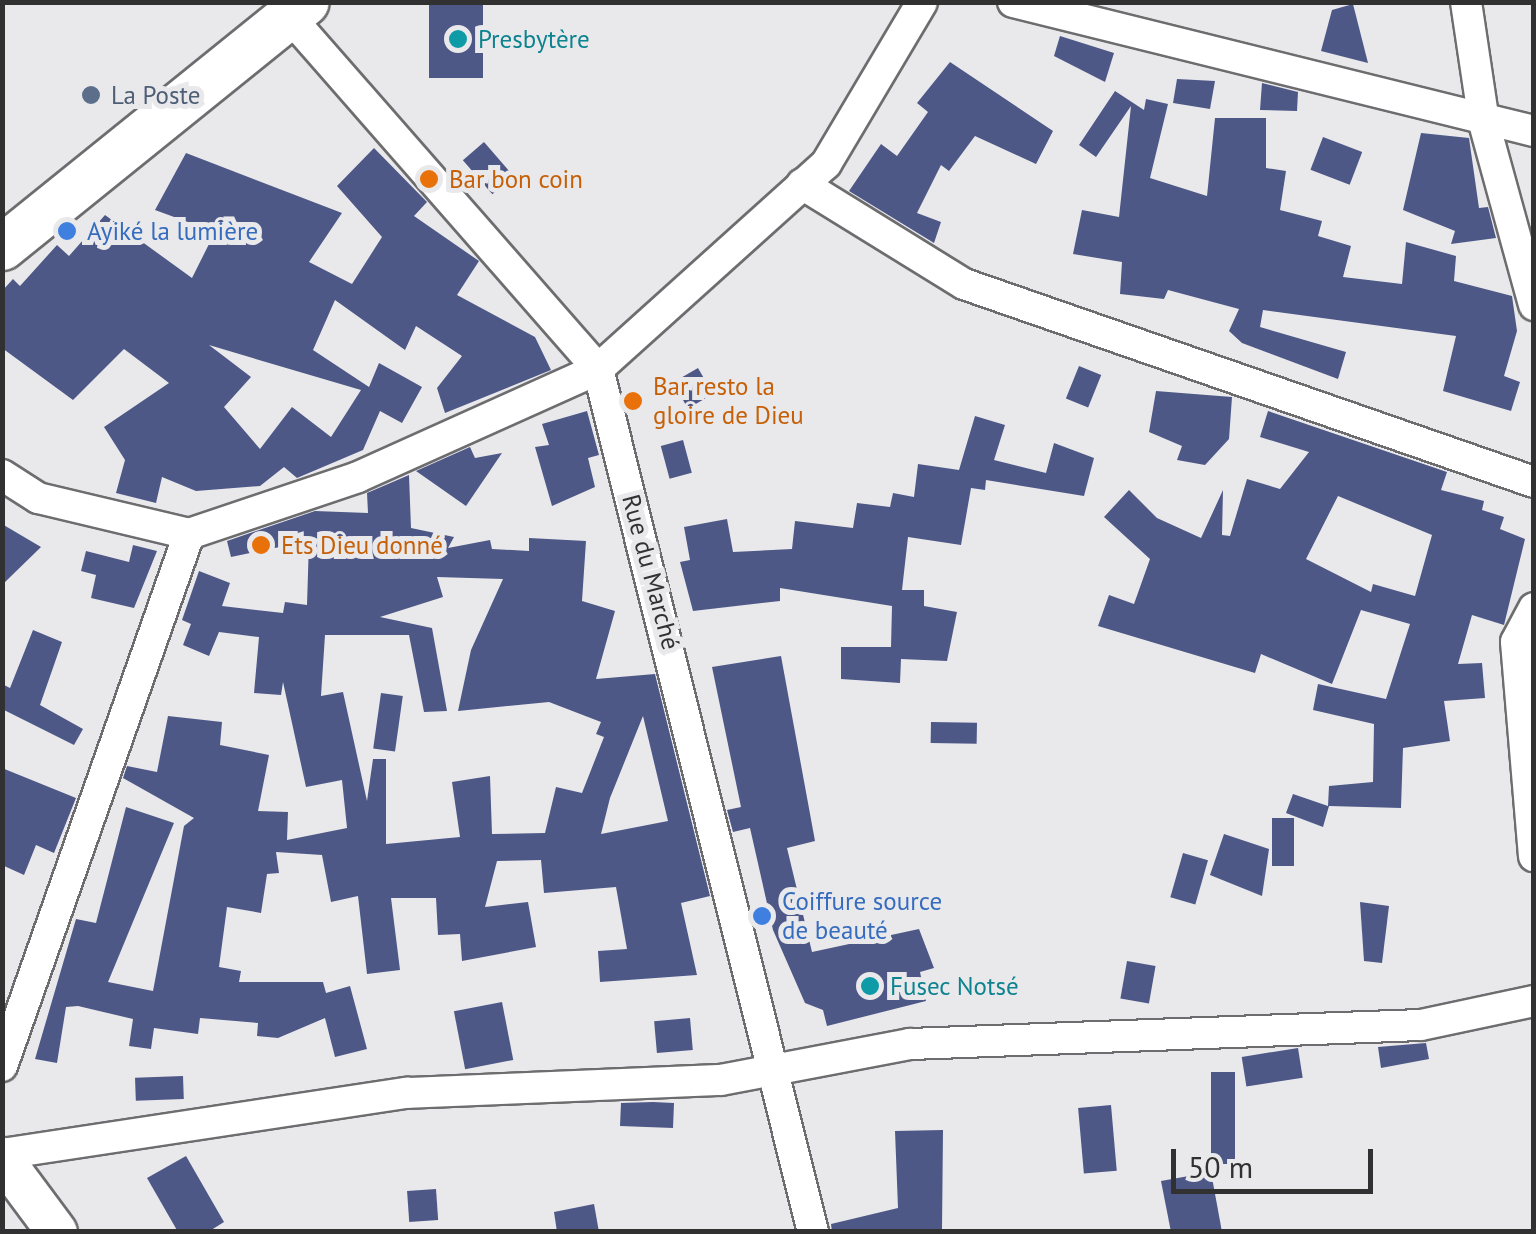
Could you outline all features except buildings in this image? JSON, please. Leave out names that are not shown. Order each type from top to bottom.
[{"type":"highway","points":[[2,247],[298,9]]},
{"type":"main road","points":[[2,1156],[58,1232]]},
{"type":"street","points":[[2,476],[38,498],[188,534],[358,477],[598,368],[826,164],[922,2]]},
{"type":"street","points":[[1013,2],[1484,123],[1534,131]]},
{"type":"street","points":[[1466,2],[1484,123],[1534,304]]},
{"type":"street","name":"Rue du Marché","points":[[298,9],[598,368],[813,1232]]},
{"type":"street","points":[[802,184],[964,284],[1534,482]]},
{"type":"street","points":[[2,1066],[188,534]]},
{"type":"street","points":[[1534,608],[1516,642],[1534,856]]},
{"type":"street","points":[[2,1156],[407,1093],[774,1070],[910,1044],[1421,1026],[1534,1001]]},
{"type":"place","name":"Presbytère","points":[[458,39]]},
{"type":"place","name":"La Poste","points":[[91,95]]},
{"type":"place","name":"Bar bon coin","points":[[429,179]]},
{"type":"place","name":"Ayiké la lumière","points":[[67,231]]},
{"type":"place","name":"Bar resto la gloire de Dieu","points":[[633,401]]},
{"type":"place","name":"Ets Dieu donné","points":[[261,545]]},
{"type":"place","name":"Coiffure source de beauté","points":[[762,916]]},
{"type":"place","name":"Fusec Notsé","points":[[870,986]]}]
